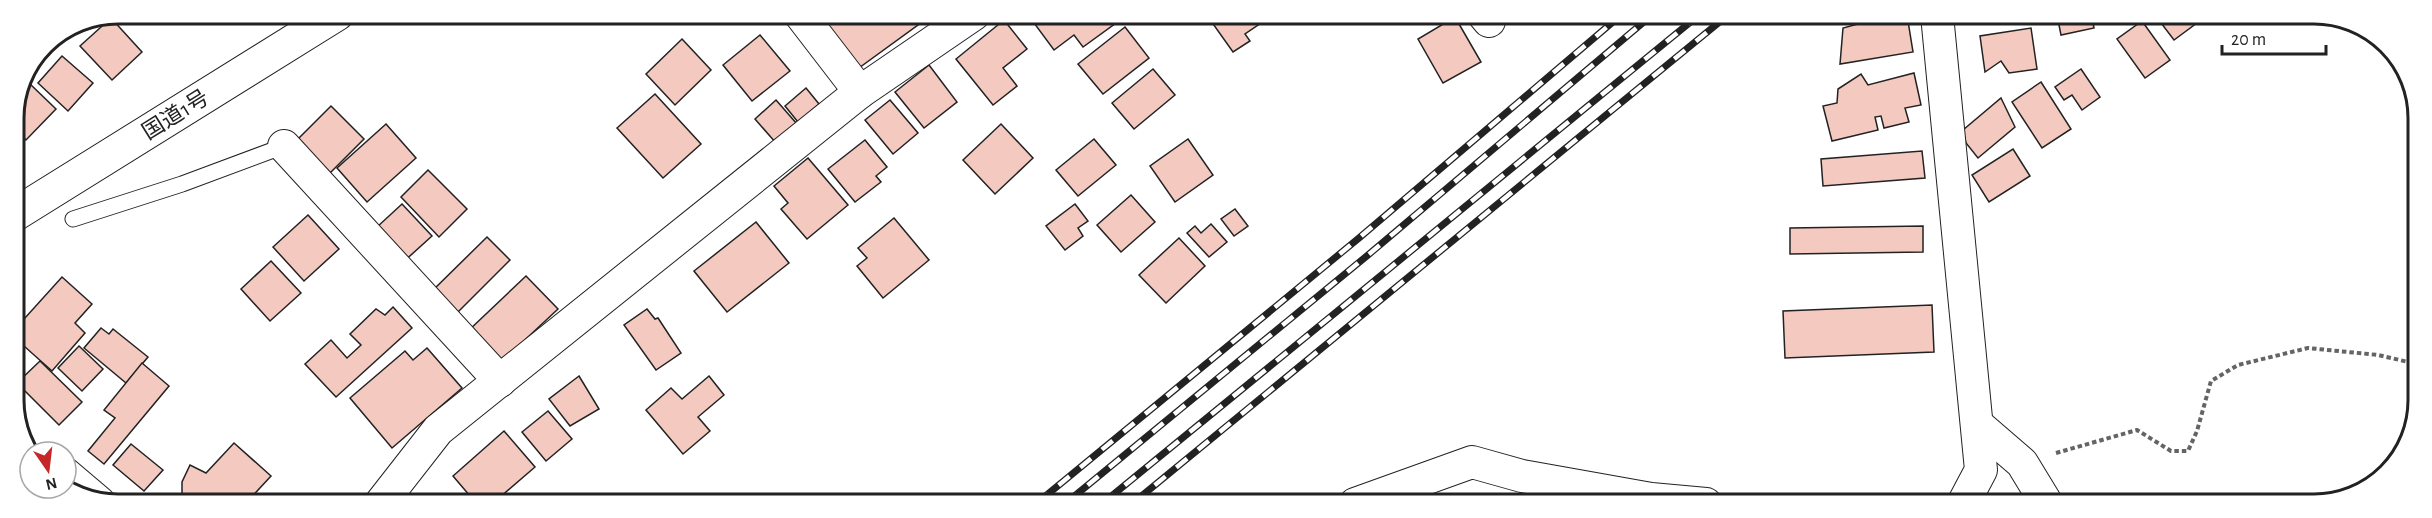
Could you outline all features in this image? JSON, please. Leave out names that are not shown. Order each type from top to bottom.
[{"type":"main road","name":"国道1号","points":[[24,209],[320,24]]},
{"type":"street","points":[[808,24],[860,92]]},
{"type":"street","points":[[388,494],[438,430],[860,92],[959,24]]},
{"type":"street","points":[[1938,24],[1982,470],[1969,494]]},
{"type":"street","points":[[284,146],[500,381]]},
{"type":"street","points":[[1978,425],[2022,463],[2041,494]]},
{"type":"street","points":[[1383,494],[1472,462],[1522,476],[1624,494]]},
{"type":"lane","points":[[73,219],[182,184],[284,146]]},
{"type":"path","points":[[2022,463],[2137,430],[2171,451],[2188,451],[2197,431],[2211,381],[2238,365],[2308,348],[2378,355],[2408,362]]},
{"type":"building","points":[[117,24],[142,52],[112,80],[80,46],[102,26]]},
{"type":"building","points":[[816,24],[919,24],[852,73]]},
{"type":"building","points":[[999,24],[1007,24],[1027,49],[1003,68],[1017,86],[993,105],[956,59]]},
{"type":"building","points":[[1035,24],[1115,24],[1083,47],[1074,35],[1054,50]]},
{"type":"building","points":[[1213,24],[1260,24],[1245,34],[1250,41],[1233,52]]},
{"type":"building","points":[[1443,24],[1459,24],[1481,62],[1443,83],[1418,39]]},
{"type":"building","points":[[1858,24],[1908,24],[1913,52],[1840,64],[1843,28]]},
{"type":"building","points":[[2059,24],[2093,24],[2094,28],[2061,35]]},
{"type":"building","points":[[2138,24],[2144,24],[2170,60],[2145,78],[2117,39]]},
{"type":"building","points":[[2162,24],[2196,24],[2174,40]]},
{"type":"building","points":[[1125,27],[1149,58],[1103,94],[1078,64]]},
{"type":"building","points":[[2031,28],[2037,69],[2009,73],[2001,61],[1985,72],[1980,36]]},
{"type":"building","points":[[760,35],[790,71],[752,101],[723,65]]},
{"type":"building","points":[[682,39],[711,70],[675,105],[646,74]]},
{"type":"building","points":[[62,56],[93,83],[68,111],[38,83]]},
{"type":"building","points":[[929,65],[957,102],[924,128],[895,92]]},
{"type":"building","points":[[1153,69],[1175,95],[1134,129],[1112,103]]},
{"type":"building","points":[[2081,69],[2100,97],[2082,110],[2072,95],[2064,100],[2055,87]]},
{"type":"building","points":[[1914,73],[1921,105],[1905,108],[1909,122],[1884,128],[1881,116],[1875,117],[1878,130],[1832,141],[1823,106],[1837,103],[1838,89],[1861,74],[1868,85]]},
{"type":"building","points":[[2041,82],[2071,129],[2042,148],[2012,102]]},
{"type":"building","points":[[31,85],[56,109],[26,140],[24,138],[24,112]]},
{"type":"building","points":[[806,88],[819,104],[798,122],[785,106]]},
{"type":"building","points":[[655,94],[701,144],[663,178],[617,128]]},
{"type":"building","points":[[2001,98],[2015,127],[1978,158],[1966,143],[1963,130]]},
{"type":"building","points":[[776,100],[797,124],[776,143],[755,119]]},
{"type":"building","points":[[890,100],[918,133],[893,154],[865,120]]},
{"type":"building","points":[[331,106],[364,139],[315,188],[282,155]]},
{"type":"building","points":[[386,124],[416,158],[367,202],[337,168]]},
{"type":"building","points":[[1001,124],[1033,158],[995,194],[963,160]]},
{"type":"building","points":[[1094,139],[1116,165],[1078,196],[1056,170]]},
{"type":"building","points":[[1188,139],[1213,175],[1175,202],[1150,166]]},
{"type":"building","points":[[865,140],[887,167],[876,176],[881,182],[855,202],[828,169]]},
{"type":"building","points":[[2013,149],[2030,176],[1989,202],[1972,175]]},
{"type":"building","points":[[1922,151],[1925,178],[1823,186],[1821,159]]},
{"type":"building","points":[[808,158],[848,205],[807,239],[781,209],[788,203],[774,186]]},
{"type":"building","points":[[428,170],[467,209],[439,237],[401,197]]},
{"type":"building","points":[[1131,195],[1155,222],[1121,252],[1097,225]]},
{"type":"building","points":[[402,204],[432,236],[401,264],[377,227]]},
{"type":"building","points":[[1075,204],[1088,221],[1078,228],[1083,236],[1065,250],[1046,226]]},
{"type":"building","points":[[1235,209],[1248,226],[1234,236],[1221,219]]},
{"type":"building","points":[[308,215],[339,249],[304,281],[273,247]]},
{"type":"building","points":[[894,218],[929,260],[883,298],[857,266],[867,258],[858,248]]},
{"type":"building","points":[[756,222],[789,263],[727,312],[694,271]]},
{"type":"building","points":[[1211,224],[1227,242],[1209,257],[1187,233],[1195,226],[1201,233]]},
{"type":"building","points":[[1923,226],[1923,252],[1790,254],[1790,228]]},
{"type":"building","points":[[487,237],[510,260],[450,320],[426,297]]},
{"type":"building","points":[[1179,238],[1205,266],[1166,303],[1139,275]]},
{"type":"building","points":[[271,261],[301,293],[270,321],[241,289]]},
{"type":"building","points":[[526,276],[558,309],[498,365],[467,332]]},
{"type":"building","points":[[62,277],[92,304],[75,323],[85,333],[52,371],[24,346],[24,319]]},
{"type":"building","points":[[1932,305],[1934,352],[1785,358],[1783,311]]},
{"type":"building","points":[[393,307],[412,328],[336,397],[305,364],[331,340],[347,358],[361,345],[350,334],[376,309],[385,315]]},
{"type":"building","points":[[647,309],[655,319],[658,318],[681,353],[656,370],[624,325]]},
{"type":"building","points":[[101,328],[109,334],[113,329],[148,357],[126,383],[84,348]]},
{"type":"building","points":[[79,346],[103,369],[82,391],[58,368]]},
{"type":"building","points":[[427,348],[462,388],[392,448],[350,398],[405,351],[413,360]]},
{"type":"building","points":[[40,361],[82,402],[59,425],[24,390],[24,376]]},
{"type":"building","points":[[142,363],[169,386],[104,464],[88,451],[115,418],[104,410]]},
{"type":"building","points":[[579,376],[599,409],[570,426],[549,399]]},
{"type":"building","points":[[709,376],[724,395],[698,417],[710,431],[683,454],[646,410],[671,388],[682,399]]},
{"type":"building","points":[[548,411],[572,439],[546,461],[522,432]]},
{"type":"building","points":[[504,431],[535,467],[504,494],[468,494],[453,476]]},
{"type":"building","points":[[234,443],[271,476],[254,494],[181,494],[182,482],[190,465],[206,473]]},
{"type":"building","points":[[131,444],[163,470],[144,491],[113,465]]},
{"type":"railway","points":[[1048,494],[1359,238],[1610,24]]},
{"type":"railway","points":[[1077,494],[1368,255],[1641,24]]},
{"type":"railway","points":[[1114,494],[1688,24]]},
{"type":"railway","points":[[1144,494],[1717,24]]}]
